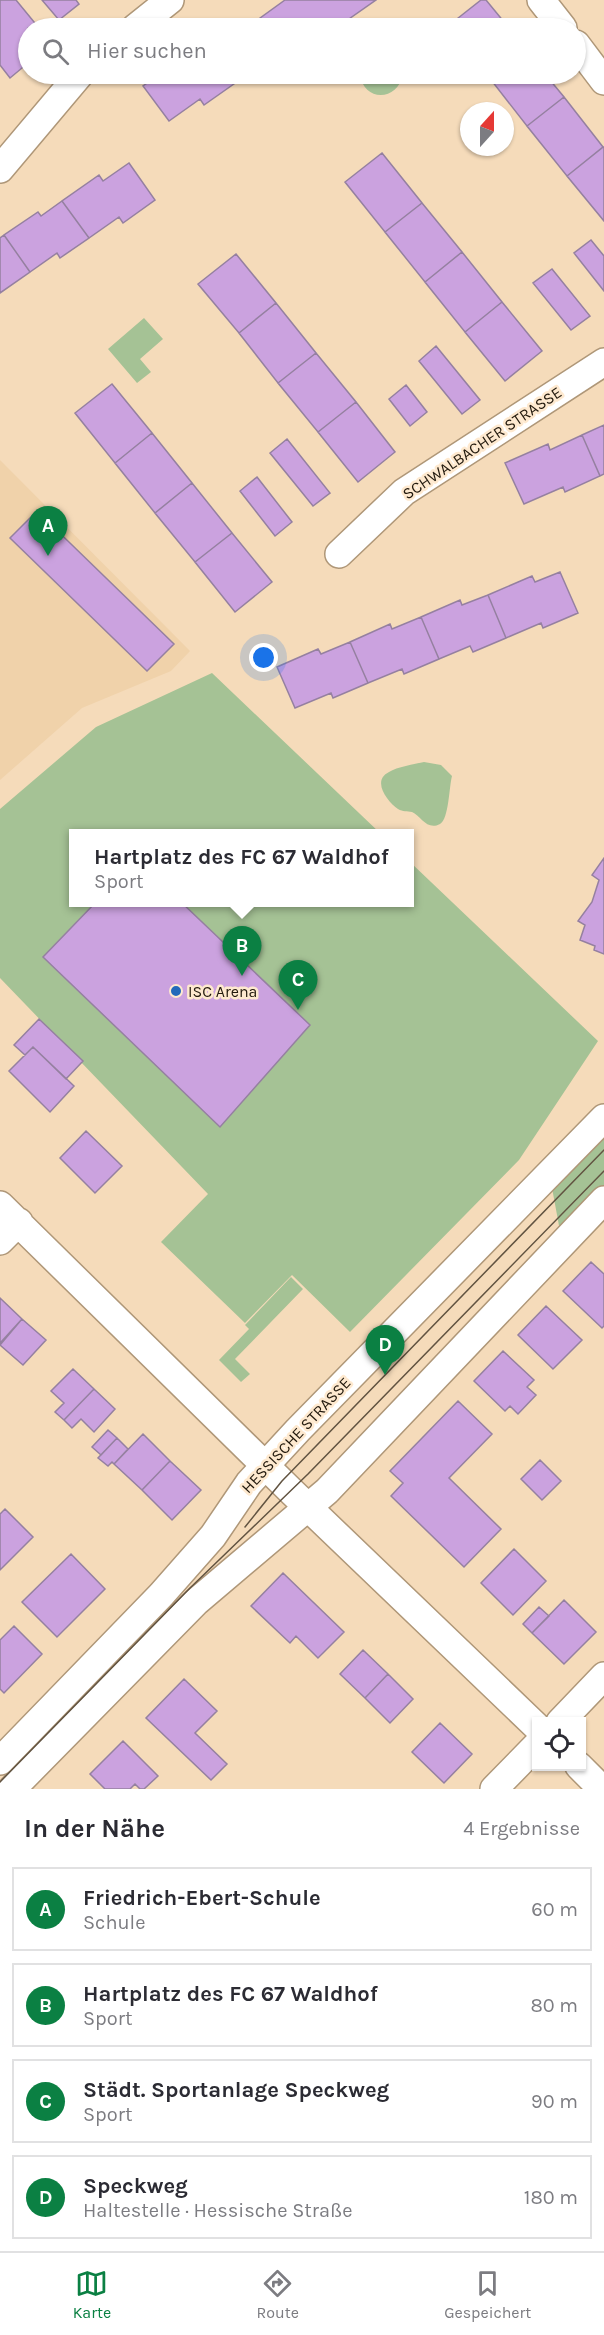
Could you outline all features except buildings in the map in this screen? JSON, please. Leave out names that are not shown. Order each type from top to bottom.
[{"type":"street","points":[[148,18],[170,0]]},
{"type":"street","points":[[541,0],[555,18]]},
{"type":"street","points":[[586,57],[604,81]]},
{"type":"street","points":[[0,169],[72,84]]},
{"type":"street","name":"SCHWALBACHER STRASSE","points":[[339,554],[404,492],[604,362]]},
{"type":"street","name":"HESSISCHE STRASSE","points":[[0,1761],[161,1595],[213,1536],[249,1483],[604,1119]]},
{"type":"street","points":[[12,1789],[196,1602],[327,1491],[604,1200]]},
{"type":"street","points":[[0,1241],[9,1214],[265,1466],[532,1721]]},
{"type":"street","points":[[565,1717],[604,1676]]},
{"type":"street","points":[[494,1789],[532,1751]]},
{"type":"street","points":[[583,1771],[602,1789]]},
{"type":"shaded area","points":[[0,460],[190,651],[171,671],[82,708],[0,780]]},
{"type":"green space","points":[[364,84],[399,84],[388,94],[374,94],[367,90]]},
{"type":"green space","points":[[144,318],[163,339],[140,359],[151,372],[137,383],[108,349]]},
{"type":"green space","points":[[212,673],[376,829],[69,829],[69,907],[414,907],[414,866],[598,1041],[519,1160],[350,1332],[292,1275],[245,1323],[161,1242],[208,1194],[0,978],[0,809],[96,727]]},
{"type":"green space","points":[[424,762],[441,765],[452,776],[445,816],[440,824],[435,826],[431,826],[412,812],[398,809],[386,797],[381,786],[381,781],[389,772]]},
{"type":"green space","points":[[604,1136],[604,1186],[560,1231],[552,1188]]},
{"type":"green space","points":[[291,1277],[303,1289],[235,1359],[250,1374],[241,1382],[219,1360],[249,1329],[245,1325]]},
{"type":"tram line","points":[[245,1527],[282,1481],[604,1150]]},
{"type":"tram line","points":[[0,1782],[190,1588],[308,1474],[604,1171]]},
{"type":"place","name":"Friedrich-Ebert-Schule","points":[[48,556]]},
{"type":"place","name":"Hartplatz des FC 67 Waldhof","points":[[242,976]]},
{"type":"place","name":"ISC Arena","points":[[176,991]]},
{"type":"place","name":"Städt. Sportanlage Speckweg","points":[[298,1010]]},
{"type":"place","name":"Speckweg","points":[[385,1375]]}]
